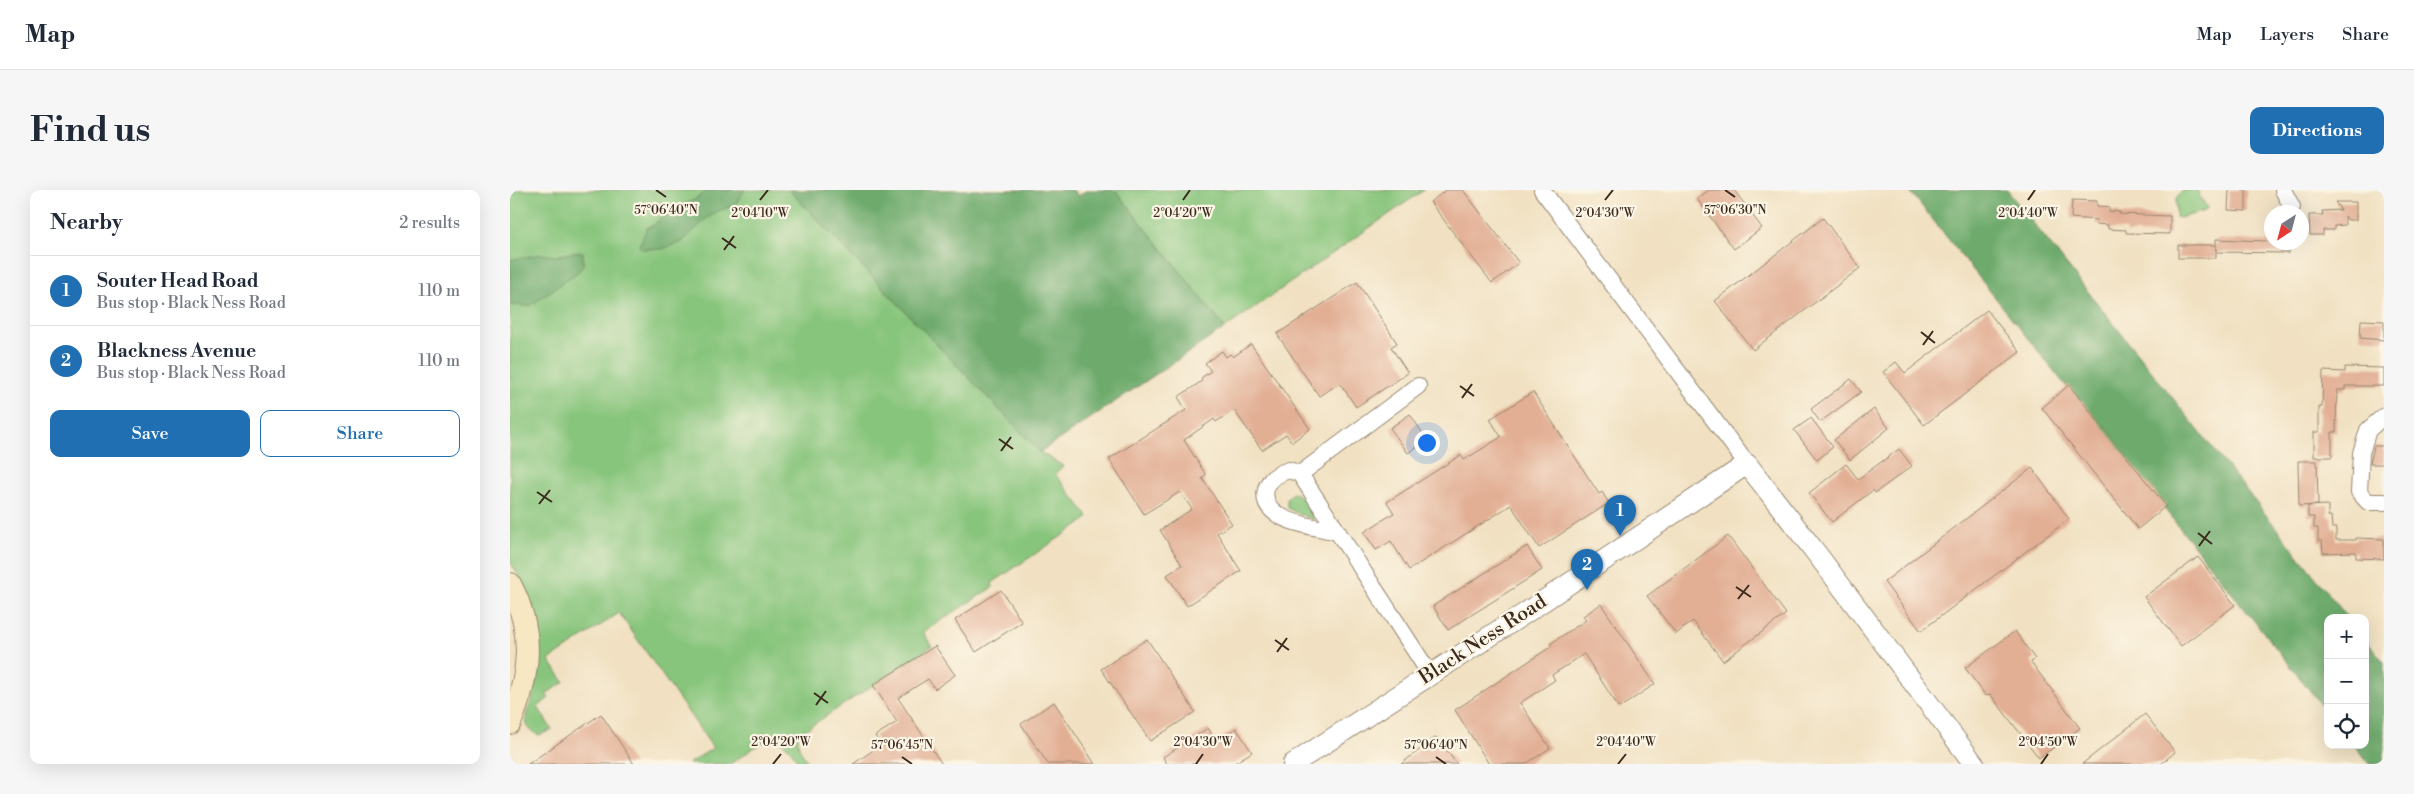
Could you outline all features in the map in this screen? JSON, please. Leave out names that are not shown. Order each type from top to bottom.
[{"type":"main road","points":[[510,584],[517,597],[524,621],[528,647],[527,672],[521,697],[510,723]]},
{"type":"street","points":[[1542,190],[1974,764]]},
{"type":"street","points":[[2283,190],[2291,205]]},
{"type":"street","points":[[1300,474],[1418,386]]},
{"type":"street","points":[[2384,416],[2368,430],[2361,452],[2359,484],[2359,492],[2368,502],[2384,502]]},
{"type":"street","name":"Black Ness Road","points":[[1293,764],[1524,614],[1747,464]]},
{"type":"street","points":[[1338,532],[1296,522],[1278,514],[1269,506],[1266,492],[1270,481],[1289,470],[1300,474],[1338,532],[1430,674]]},
{"type":"green space","points":[[510,190],[789,190],[1040,452],[1063,466],[1055,474],[1088,516],[1087,519],[992,583],[993,587],[923,632],[932,646],[799,734],[799,746],[809,764],[800,764],[790,749],[773,735],[730,764],[688,764],[713,748],[619,613],[549,660],[564,682],[546,694],[549,698],[538,707],[552,730],[539,735],[535,733],[528,727],[526,719],[534,692],[536,675],[537,641],[535,625],[526,592],[510,562]]},
{"type":"green space","points":[[708,190],[745,190],[734,206],[720,210],[707,218],[682,242],[662,249],[642,249],[639,246],[647,228],[654,225],[667,211],[694,200]]},
{"type":"green space","points":[[789,190],[1073,190],[1078,196],[1087,190],[1115,190],[1225,328],[1040,452]]},
{"type":"green space","points":[[1115,190],[1424,190],[1225,328]]},
{"type":"green space","points":[[1909,190],[2007,190],[2345,614],[2324,614],[2324,708]]},
{"type":"green space","points":[[2183,190],[2197,190],[2207,208],[2205,211],[2180,218],[2176,217],[2176,198]]},
{"type":"green space","points":[[583,252],[583,265],[579,271],[530,306],[510,305],[510,260],[541,254],[555,256]]},
{"type":"green space","points":[[1293,493],[1304,499],[1313,509],[1317,516],[1313,520],[1287,508],[1287,498]]},
{"type":"green space","points":[[2369,644],[2384,662],[2384,764],[2369,764],[2357,749],[2369,749]]},
{"type":"building","points":[[1446,190],[1463,190],[1519,263],[1492,283],[1430,202]]},
{"type":"building","points":[[1709,190],[1734,190],[1762,228],[1734,249],[1697,199]]},
{"type":"building","points":[[2229,190],[2246,190],[2246,211],[2228,210]]},
{"type":"building","points":[[2072,200],[2097,201],[2097,206],[2109,207],[2109,211],[2120,212],[2119,214],[2170,216],[2170,234],[2126,233],[2126,230],[2108,229],[2108,225],[2096,224],[2097,220],[2071,218]]},
{"type":"building","points":[[2335,202],[2356,202],[2356,220],[2348,220],[2345,216],[2345,225],[2334,226],[2334,230],[2323,230],[2323,235],[2310,235],[2309,215],[2323,215],[2322,211],[2341,210]]},
{"type":"building","points":[[1823,218],[1860,268],[1753,350],[1715,301]]},
{"type":"building","points":[[2216,239],[2264,241],[2264,250],[2289,250],[2289,253],[2216,252],[2216,258],[2178,258],[2178,245],[2216,245]]},
{"type":"building","points":[[1357,282],[1397,343],[1391,347],[1408,373],[1356,407],[1340,383],[1319,396],[1277,334]]},
{"type":"building","points":[[1987,310],[2020,352],[1924,425],[1883,372],[1896,362],[1905,373]]},
{"type":"building","points":[[2361,320],[2384,321],[2384,340],[2360,338]]},
{"type":"building","points":[[1251,344],[1310,429],[1292,442],[1286,434],[1262,450],[1234,410],[1216,422],[1214,419],[1184,440],[1206,475],[1202,478],[1232,524],[1217,533],[1241,571],[1187,606],[1167,575],[1182,565],[1160,530],[1192,509],[1180,492],[1144,514],[1109,459],[1186,410],[1178,397],[1202,381],[1201,378],[1211,371],[1205,363],[1222,351],[1226,357],[1230,354],[1233,357]]},
{"type":"building","points":[[2345,367],[2384,368],[2384,386],[2345,386],[2345,390],[2337,390],[2336,432],[2332,432],[2332,457],[2314,457],[2314,432],[2319,432],[2319,407],[2322,407],[2323,371],[2345,372]]},
{"type":"building","points":[[1851,379],[1861,392],[1820,422],[1811,409]]},
{"type":"building","points":[[2069,385],[2166,506],[2138,529],[2042,408]]},
{"type":"building","points":[[1533,392],[1599,494],[1602,492],[1609,503],[1539,548],[1511,505],[1409,570],[1391,541],[1376,550],[1364,532],[1394,513],[1387,502],[1461,455],[1464,460],[1501,437],[1490,419]]},
{"type":"building","points":[[1874,409],[1889,428],[1850,460],[1834,440]]},
{"type":"building","points":[[1410,414],[1427,440],[1408,453],[1390,428]]},
{"type":"building","points":[[1811,418],[1833,447],[1817,460],[1794,430]]},
{"type":"building","points":[[2374,446],[2384,446],[2384,464],[2370,464]]},
{"type":"building","points":[[1899,449],[1912,466],[1875,493],[1873,490],[1832,522],[1809,493],[1846,464],[1858,479]]},
{"type":"building","points":[[2298,461],[2317,461],[2318,505],[2299,506]]},
{"type":"building","points":[[2032,468],[2069,519],[1921,631],[1884,582]]},
{"type":"building","points":[[2328,505],[2328,516],[2331,516],[2332,528],[2336,528],[2336,540],[2356,540],[2356,538],[2384,539],[2384,559],[2356,558],[2356,552],[2323,553],[2322,541],[2318,541],[2318,528],[2314,528],[2314,517],[2308,517],[2308,506]]},
{"type":"building","points":[[1728,536],[1786,614],[1723,661],[1693,621],[1676,634],[1647,596]]},
{"type":"building","points":[[1527,546],[1542,570],[1448,630],[1433,606]]},
{"type":"building","points":[[2198,557],[2235,605],[2181,646],[2144,597]]},
{"type":"building","points":[[1001,590],[1022,622],[976,652],[955,620]]},
{"type":"building","points":[[1601,604],[1655,684],[1619,708],[1584,654],[1552,675],[1555,680],[1520,703],[1550,748],[1526,764],[1489,764],[1455,710],[1552,646],[1550,644],[1586,620],[1583,616]]},
{"type":"building","points":[[2015,631],[2035,659],[2031,662],[2080,728],[2039,758],[1990,694],[1986,696],[1965,668]]},
{"type":"building","points":[[1147,639],[1195,712],[1150,741],[1101,669]]},
{"type":"building","points":[[935,646],[955,675],[935,689],[928,679],[898,698],[942,764],[853,764],[881,745],[875,736],[897,722],[873,685]]},
{"type":"building","points":[[1054,702],[1095,764],[1048,764],[1021,724]]},
{"type":"building","points":[[601,714],[634,764],[528,764],[563,740]]},
{"type":"building","points":[[2145,714],[2175,752],[2161,764],[2082,764]]},
{"type":"building","points":[[1208,728],[1216,741],[1236,728],[1252,752],[1233,764],[1167,764],[1163,757]]},
{"type":"building","points":[[1436,737],[1457,764],[1401,764]]},
{"type":"place","name":"Souter Head Road","points":[[1620,536]]},
{"type":"place","name":"Blackness Avenue","points":[[1587,590]]}]
